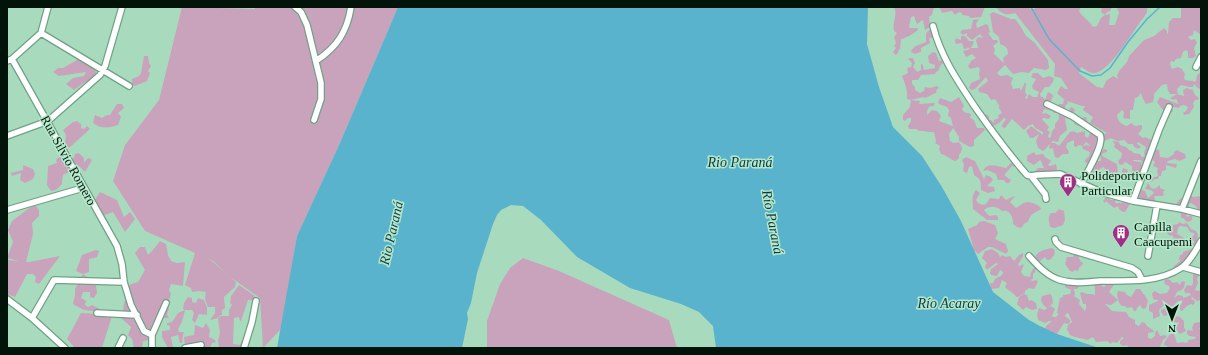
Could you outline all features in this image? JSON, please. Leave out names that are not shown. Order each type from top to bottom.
[{"type":"street","points":[[9,60],[41,32],[48,7]]},
{"type":"street","points":[[7,136],[48,122],[104,70],[122,7]]},
{"type":"street","points":[[295,7],[301,12],[308,25],[322,89],[321,99],[314,120]]},
{"type":"street","points":[[316,61],[329,52],[340,39],[347,23],[350,7]]},
{"type":"street","points":[[933,26],[946,62],[954,76],[1000,143],[1027,175],[1031,176],[1045,194],[1046,199]]},
{"type":"street","points":[[41,32],[129,86]]},
{"type":"street","points":[[1196,67],[1201,57]]},
{"type":"street","name":"Rua Silvio Romero","points":[[9,60],[48,122],[117,246],[122,264],[124,282],[131,305],[144,331],[152,335]]},
{"type":"street","points":[[1047,104],[1075,118],[1100,135],[1102,138],[1081,184]]},
{"type":"street","points":[[1132,201],[1168,107]]},
{"type":"street","points":[[1182,209],[1201,161]]},
{"type":"street","points":[[1031,176],[1060,174],[1101,192],[1132,201],[1182,209],[1201,214]]},
{"type":"street","points":[[7,210],[84,188]]},
{"type":"street","points":[[1148,256],[1157,205]]},
{"type":"street","points":[[1055,239],[1061,247],[1132,268],[1138,272],[1142,280]]},
{"type":"street","points":[[1029,256],[1043,271],[1060,280],[1072,282],[1142,280],[1170,274],[1183,267],[1195,253],[1201,241]]},
{"type":"street","points":[[1183,267],[1201,272]]},
{"type":"street","points":[[32,318],[54,280],[124,282]]},
{"type":"street","points":[[7,299],[32,318],[65,348]]},
{"type":"street","points":[[244,348],[252,322],[256,301]]},
{"type":"street","points":[[152,348],[152,335],[166,303]]},
{"type":"street","points":[[98,313],[137,315]]},
{"type":"street","points":[[118,348],[123,338]]},
{"type":"street","points":[[185,348],[201,345]]},
{"type":"shaded area","points":[[182,7],[255,9],[255,7],[398,7],[340,143],[297,236],[282,328],[263,348],[260,298],[230,276],[236,282],[235,287],[224,297],[225,308],[222,310],[222,315],[218,318],[210,320],[215,313],[215,307],[208,307],[205,299],[206,292],[192,292],[191,288],[185,285],[195,253],[145,231],[113,181],[125,145],[159,100]],"holes":[[[207,258],[213,261],[228,275],[213,262]]]},
{"type":"shaded area","points":[[894,7],[935,7],[932,15],[929,17],[930,27],[925,30],[923,20],[917,24],[914,16],[911,17],[909,27],[917,28],[918,30],[908,37],[901,39],[900,50],[898,49],[899,51],[896,55],[893,52],[896,48],[894,46],[896,43],[894,37],[897,33],[894,31]]},
{"type":"shaded area","points":[[939,7],[985,7],[981,17],[970,18],[969,16],[962,15],[962,13],[959,12],[955,15],[952,11],[942,13]]},
{"type":"shaded area","points":[[996,7],[1029,7],[1030,9],[1035,9],[1034,7],[1081,7],[1079,11],[1093,27],[1097,26],[1101,18],[1110,14],[1109,25],[1115,25],[1119,13],[1117,7],[1147,7],[1147,12],[1144,17],[1122,49],[1108,65],[1101,71],[1095,73],[1089,72],[1081,67],[1079,73],[1097,87],[1103,88],[1106,81],[1113,76],[1119,79],[1117,76],[1119,71],[1127,62],[1129,56],[1144,40],[1154,36],[1164,28],[1168,34],[1169,22],[1173,18],[1181,18],[1181,7],[1201,7],[1201,35],[1194,30],[1193,35],[1188,37],[1191,40],[1195,39],[1197,43],[1194,48],[1196,56],[1193,58],[1188,58],[1188,52],[1186,50],[1183,52],[1181,58],[1176,59],[1174,62],[1171,61],[1170,64],[1172,69],[1178,67],[1182,69],[1185,74],[1185,80],[1196,81],[1197,75],[1201,72],[1201,88],[1199,89],[1194,84],[1193,87],[1181,85],[1177,89],[1178,94],[1170,94],[1167,84],[1162,85],[1154,94],[1153,102],[1146,104],[1141,93],[1135,98],[1133,110],[1130,110],[1130,119],[1123,118],[1124,112],[1122,110],[1117,115],[1120,122],[1127,126],[1131,123],[1135,126],[1142,125],[1142,129],[1138,134],[1143,138],[1145,137],[1154,141],[1153,149],[1159,150],[1160,157],[1168,158],[1177,150],[1185,154],[1186,158],[1179,161],[1175,159],[1168,161],[1167,163],[1177,164],[1176,168],[1166,165],[1166,170],[1162,171],[1161,176],[1151,182],[1149,179],[1158,176],[1158,168],[1153,166],[1155,162],[1152,160],[1153,157],[1151,155],[1147,165],[1140,160],[1133,160],[1142,162],[1141,164],[1144,167],[1139,178],[1134,178],[1132,176],[1132,166],[1125,162],[1122,165],[1119,164],[1118,161],[1121,158],[1122,153],[1114,147],[1115,144],[1113,141],[1119,142],[1120,145],[1126,147],[1133,153],[1140,154],[1142,157],[1145,156],[1144,153],[1146,147],[1138,142],[1137,144],[1141,147],[1138,149],[1134,147],[1133,144],[1128,144],[1124,140],[1117,141],[1111,138],[1103,141],[1096,152],[1093,153],[1094,155],[1088,164],[1085,160],[1089,156],[1090,152],[1082,147],[1086,145],[1091,146],[1086,142],[1083,146],[1079,145],[1076,147],[1074,146],[1074,140],[1067,143],[1066,147],[1069,152],[1068,154],[1063,154],[1058,158],[1055,157],[1053,148],[1050,149],[1050,144],[1043,151],[1038,148],[1036,141],[1039,134],[1033,138],[1030,138],[1026,131],[1031,126],[1043,135],[1043,132],[1035,128],[1033,124],[1024,130],[1012,119],[1005,128],[1002,127],[1006,119],[1004,118],[997,125],[991,126],[984,116],[985,114],[989,116],[989,120],[994,123],[994,120],[999,118],[998,115],[1002,113],[999,105],[995,99],[991,100],[987,94],[979,92],[978,89],[988,81],[986,77],[975,89],[971,90],[969,88],[971,83],[980,79],[980,69],[978,67],[970,69],[968,66],[972,60],[976,58],[972,54],[966,57],[963,51],[970,49],[968,47],[964,49],[962,43],[956,44],[955,41],[956,38],[961,40],[961,36],[965,36],[969,41],[974,42],[971,48],[978,48],[976,40],[978,37],[983,38],[980,34],[972,40],[967,36],[967,33],[963,35],[960,32],[962,30],[971,29],[973,20],[979,19],[976,24],[977,28],[986,24],[988,25],[990,32],[988,33],[993,40],[997,40],[998,42],[993,46],[995,49],[994,54],[1004,63],[1003,58],[1008,54],[1008,52],[1006,47],[1000,44],[999,37],[993,32],[990,14],[993,12],[1011,19],[1015,19],[1026,36],[1035,43],[1048,60],[1049,68],[1046,70],[1034,68],[1029,73],[1022,72],[1013,74],[1005,65],[997,73],[1001,76],[1007,75],[1013,78],[1011,83],[1013,89],[1020,88],[1021,91],[1025,82],[1025,92],[1027,95],[1025,98],[1027,99],[1029,94],[1033,97],[1037,97],[1039,92],[1033,89],[1032,86],[1036,79],[1031,77],[1033,73],[1038,73],[1043,78],[1049,76],[1054,78],[1049,87],[1045,87],[1040,94],[1045,100],[1048,92],[1052,94],[1053,96],[1050,103],[1058,110],[1057,113],[1054,113],[1044,109],[1042,114],[1046,113],[1051,116],[1049,119],[1042,119],[1049,127],[1047,130],[1050,132],[1048,136],[1049,138],[1051,137],[1055,124],[1059,119],[1059,104],[1063,104],[1064,100],[1066,101],[1057,93],[1061,86],[1068,89],[1061,78],[1054,76],[1055,64],[1015,13],[1004,14]],"holes":[[[1067,101],[1085,106],[1083,110],[1093,117],[1090,123],[1107,133],[1100,135],[1102,133],[1101,131],[1089,126],[1086,117],[1077,117],[1074,124],[1089,130],[1090,133],[1088,138],[1085,136],[1085,131],[1077,133],[1073,131],[1070,132],[1059,146],[1055,143],[1050,143],[1053,141],[1058,142],[1060,136],[1067,130],[1065,118],[1072,120],[1073,118],[1072,115],[1075,110],[1072,107],[1070,108],[1069,112],[1066,110],[1065,106],[1068,103]]]},
{"type":"shaded area","points":[[1100,7],[1112,7],[1110,11],[1105,15],[1101,12],[1102,9]]},
{"type":"shaded area","points":[[936,27],[938,29],[939,37],[929,38],[930,43],[921,48],[921,52],[915,54],[911,52],[915,47],[926,42],[927,32]]},
{"type":"shaded area","points":[[933,52],[936,53],[939,61],[943,60],[946,62],[941,65],[935,74],[921,75],[918,80],[912,80],[912,84],[915,87],[915,90],[920,93],[924,91],[925,87],[930,88],[937,86],[939,88],[937,89],[936,93],[926,98],[923,97],[911,100],[907,99],[907,90],[902,76],[908,73],[907,68],[911,67],[912,63],[908,59],[913,58],[915,63],[913,67],[917,72],[921,70],[921,64],[923,65],[924,70],[935,68],[935,65],[929,63],[928,56]]},
{"type":"shaded area","points":[[144,56],[148,56],[151,66],[148,71],[150,73],[147,81],[135,86],[132,84],[132,79],[139,76],[141,73]]},
{"type":"shaded area","points":[[77,60],[85,61],[91,64],[95,69],[97,77],[93,80],[85,82],[74,90],[66,84],[73,78],[84,76],[86,72],[59,76],[53,72],[58,68],[63,68]]},
{"type":"shaded area","points":[[1187,88],[1193,90],[1195,95],[1199,98],[1193,103],[1194,107],[1189,114],[1184,115],[1183,113],[1188,107],[1184,105],[1180,106],[1179,108],[1173,107],[1173,111],[1168,114],[1157,102],[1160,97],[1178,104],[1177,100],[1170,98],[1177,94],[1184,96],[1183,90]]},
{"type":"shaded area","points":[[959,97],[964,106],[962,109],[964,112],[971,114],[970,118],[974,120],[977,128],[984,128],[985,130],[974,140],[974,146],[970,147],[959,141],[959,137],[953,128],[949,134],[950,141],[954,143],[959,142],[962,148],[959,158],[956,161],[941,154],[939,149],[940,146],[935,143],[934,132],[909,129],[908,126],[911,118],[908,118],[905,121],[903,120],[903,115],[910,107],[911,100],[920,101],[919,104],[935,103],[933,107],[929,107],[927,115],[932,110],[937,111],[941,116],[939,121],[953,126],[951,118],[948,116],[949,110],[947,107],[939,104],[938,102],[940,98],[951,102]]},
{"type":"shaded area","points":[[117,104],[122,104],[124,108],[118,113],[121,117],[118,125],[105,127],[93,123],[95,115],[102,118],[110,115]]},
{"type":"shaded area","points":[[77,121],[81,124],[81,128],[84,129],[87,126],[90,129],[70,147],[66,147],[66,135],[63,130],[73,122]]},
{"type":"shaded area","points":[[1104,149],[1107,150],[1107,152],[1103,153],[1102,156],[1117,164],[1118,174],[1122,175],[1123,168],[1128,170],[1123,179],[1110,180],[1108,178],[1102,178],[1099,181],[1096,181],[1099,174],[1106,174],[1104,171],[1105,168],[1103,167],[1092,175],[1090,174],[1096,161],[1101,161],[1100,154]]},
{"type":"shaded area","points":[[1034,152],[1036,155],[1043,154],[1050,160],[1051,161],[1048,165],[1050,166],[1056,164],[1056,171],[1034,176],[1033,173],[1038,168],[1044,168],[1040,160],[1034,165],[1027,161],[1027,156]]},
{"type":"shaded area","points":[[79,153],[84,158],[84,163],[89,158],[92,160],[85,172],[72,162],[75,154]]},
{"type":"shaded area","points":[[59,157],[66,157],[73,170],[64,174],[62,184],[56,190],[51,191],[47,185],[48,166],[57,163],[56,160]]},
{"type":"shaded area","points":[[966,157],[975,161],[984,179],[986,175],[991,177],[993,180],[987,186],[994,187],[995,191],[988,193],[981,190],[980,181],[974,175],[972,166],[969,167],[967,173],[963,171],[964,165],[962,160]]},
{"type":"shaded area","points":[[1013,161],[1017,167],[1012,166],[1005,174],[1005,176],[1011,180],[1009,183],[1006,183],[1004,180],[998,180],[996,174],[988,170],[983,171],[990,165],[1006,168]]},
{"type":"shaded area","points":[[23,165],[33,169],[35,174],[33,179],[25,183],[20,180],[21,173],[12,176],[11,173],[23,170]]},
{"type":"shaded area","points":[[1148,183],[1152,189],[1160,185],[1160,188],[1165,190],[1163,192],[1164,195],[1155,196],[1154,202],[1138,199],[1140,189],[1145,191],[1148,198],[1154,193],[1151,190],[1145,189]]},
{"type":"shaded area","points":[[976,190],[980,193],[976,200],[982,205],[985,205],[990,198],[999,199],[1001,195],[1006,200],[1015,196],[1010,202],[1016,208],[1029,202],[1041,208],[1032,214],[1028,222],[1021,228],[1013,224],[1012,216],[1009,212],[1002,211],[996,207],[989,207],[984,210],[989,216],[996,215],[998,220],[987,220],[973,209],[973,197]]},
{"type":"shaded area","points":[[100,192],[117,200],[124,217],[130,212],[135,219],[125,232],[113,212],[102,216],[94,201]]},
{"type":"shaded area","points":[[1189,194],[1193,197],[1201,196],[1201,211],[1191,203],[1189,204],[1188,213],[1186,216],[1188,217],[1190,215],[1193,217],[1191,221],[1187,222],[1181,218],[1181,206],[1177,206],[1176,204],[1180,199]]},
{"type":"shaded area","points":[[1106,197],[1111,200],[1116,200],[1115,203],[1122,203],[1125,201],[1130,204],[1125,212],[1123,212],[1118,206],[1114,208],[1106,201],[1105,203],[1103,201]]},
{"type":"shaded area","points":[[35,205],[39,210],[39,216],[32,223],[33,234],[26,262],[60,256],[39,284],[35,282],[36,277],[33,274],[27,274],[15,297],[7,294],[7,260],[19,261],[7,258],[13,242],[8,230],[12,221]]},
{"type":"shaded area","points":[[1059,209],[1064,211],[1065,220],[1063,225],[1055,228],[1050,227],[1049,216],[1051,213],[1055,213]]},
{"type":"shaded area","points":[[984,221],[995,225],[998,233],[995,239],[1006,244],[1008,251],[1006,254],[992,247],[988,247],[978,254],[974,250],[968,229],[977,225],[979,222]]},
{"type":"shaded area","points":[[1179,222],[1183,224],[1187,223],[1191,229],[1196,231],[1198,235],[1197,240],[1199,240],[1189,258],[1184,261],[1182,265],[1174,269],[1175,268],[1173,267],[1180,261],[1180,255],[1183,254],[1183,252],[1192,249],[1192,244],[1195,242],[1191,239],[1191,237],[1194,236],[1194,233],[1190,232],[1187,227],[1180,226],[1177,234],[1184,238],[1185,241],[1176,241],[1172,235],[1170,236],[1164,230],[1166,227],[1172,232],[1173,225],[1178,224]]},
{"type":"shaded area","points":[[160,241],[166,244],[171,261],[177,263],[185,262],[183,286],[171,284],[169,290],[171,294],[168,305],[169,309],[167,314],[169,318],[160,318],[151,340],[143,341],[142,348],[134,348],[132,339],[128,335],[131,327],[122,319],[124,303],[127,296],[127,288],[131,284],[138,282],[145,270],[135,253],[140,247],[145,247],[148,255]]},
{"type":"shaded area","points":[[1051,248],[1055,251],[1052,258],[1047,260],[1045,257],[1040,261],[1036,260],[1035,258],[1039,252]]},
{"type":"shaded area","points":[[992,249],[998,253],[1000,257],[1002,255],[1006,257],[1010,256],[1014,261],[1023,253],[1018,265],[1024,264],[1021,272],[1024,276],[1030,277],[1032,270],[1035,267],[1036,268],[1031,280],[1036,280],[1038,282],[1034,289],[1028,288],[1025,293],[1016,297],[1005,287],[1007,283],[1002,280],[999,288],[991,289],[990,283],[993,283],[995,279],[1002,275],[1003,272],[1000,270],[997,276],[991,275],[991,269],[998,264],[996,263],[986,269],[985,266],[987,263],[982,258],[985,251]]},
{"type":"shaded area","points":[[96,250],[99,251],[97,257],[89,259],[89,272],[83,274],[76,271],[82,255]]},
{"type":"shaded area","points":[[1075,253],[1078,254],[1080,261],[1083,264],[1078,271],[1074,270],[1073,272],[1070,271],[1065,264],[1067,257],[1073,257]]},
{"type":"shaded area","points":[[523,258],[559,271],[669,320],[677,348],[487,348],[487,321],[500,284],[510,268]]},
{"type":"shaded area","points":[[1193,273],[1200,274],[1197,279],[1198,283],[1195,290],[1199,291],[1201,288],[1201,300],[1197,301],[1192,297],[1191,299],[1194,300],[1195,303],[1187,306],[1182,311],[1180,310],[1180,306],[1182,301],[1178,301],[1170,309],[1172,311],[1171,314],[1164,316],[1161,310],[1166,308],[1166,305],[1164,305],[1159,310],[1160,316],[1153,319],[1153,313],[1149,311],[1149,305],[1158,301],[1157,299],[1153,299],[1152,293],[1155,291],[1160,294],[1167,293],[1170,288],[1165,284],[1164,281],[1166,279],[1173,283],[1177,282],[1180,285],[1181,282],[1185,282],[1184,288],[1177,292],[1174,298],[1178,295],[1183,296],[1183,298],[1191,295],[1190,293],[1185,293],[1184,290],[1187,285],[1191,286],[1193,284]]},
{"type":"shaded area","points":[[83,274],[87,277],[88,283],[94,283],[96,285],[97,293],[94,298],[90,297],[90,292],[83,292],[81,298],[86,301],[85,305],[88,307],[92,305],[100,309],[93,311],[86,310],[73,304],[75,289]]},
{"type":"shaded area","points":[[1078,283],[1079,287],[1074,289],[1074,296],[1080,300],[1079,304],[1085,311],[1086,304],[1083,304],[1080,293],[1082,292],[1095,295],[1094,283],[1101,283],[1104,287],[1108,283],[1115,283],[1109,292],[1118,300],[1111,305],[1105,304],[1112,311],[1126,312],[1129,317],[1135,320],[1135,324],[1139,326],[1142,322],[1145,323],[1154,332],[1148,333],[1148,338],[1151,339],[1155,336],[1157,330],[1160,336],[1165,335],[1167,337],[1163,340],[1160,347],[1167,348],[1128,348],[1127,345],[1123,346],[1120,344],[1120,341],[1124,338],[1122,337],[1117,343],[1112,342],[1111,344],[1107,341],[1096,342],[1093,337],[1087,340],[1074,337],[1070,335],[1067,329],[1068,325],[1072,322],[1068,313],[1065,316],[1070,320],[1070,322],[1068,324],[1064,323],[1057,334],[1045,329],[1046,326],[1052,321],[1045,323],[1038,320],[1037,314],[1039,308],[1045,310],[1047,308],[1042,303],[1042,296],[1050,294],[1052,296],[1053,303],[1049,307],[1051,306],[1055,309],[1052,316],[1056,317],[1059,314],[1057,313],[1060,298],[1063,297],[1063,295],[1070,294],[1071,290],[1065,287],[1065,284]]},
{"type":"shaded area","points":[[239,285],[255,296],[253,300],[248,300],[241,321],[239,317],[234,318],[233,344],[240,345],[242,341],[247,342],[245,348],[219,348],[218,340],[220,333],[218,319],[220,316],[229,316],[229,310],[232,305],[230,303],[231,296]]},
{"type":"shaded area","points":[[1136,289],[1140,289],[1148,300],[1146,308],[1143,309],[1140,305],[1136,311],[1134,311],[1132,307],[1127,308],[1122,306],[1118,301],[1117,295],[1118,291],[1125,292],[1131,297]]},
{"type":"shaded area","points":[[1024,294],[1027,295],[1029,301],[1031,300],[1036,303],[1037,309],[1032,310],[1026,307],[1023,310],[1017,304],[1019,297]]},
{"type":"shaded area","points":[[188,297],[192,298],[192,302],[196,303],[198,298],[204,300],[207,307],[207,315],[199,314],[195,323],[192,320],[194,313],[192,310],[183,309],[184,303]]},
{"type":"shaded area","points":[[185,310],[182,322],[178,329],[179,332],[184,332],[182,343],[180,343],[178,335],[171,337],[173,348],[168,348],[162,337],[162,331],[170,330],[170,326],[167,325],[167,323],[172,322],[178,313]]},
{"type":"shaded area","points":[[81,313],[112,316],[102,348],[75,348],[67,339]]},
{"type":"shaded area","points":[[1175,316],[1180,317],[1184,321],[1186,331],[1180,334],[1177,331],[1175,333],[1169,331],[1169,326],[1179,324],[1179,322],[1177,323],[1170,319]]},
{"type":"shaded area","points":[[1200,322],[1201,326],[1199,329],[1201,329],[1201,348],[1171,348],[1164,345],[1170,334],[1174,334],[1177,343],[1186,343],[1188,340],[1195,339],[1196,337],[1189,336],[1187,334],[1187,331],[1193,331],[1192,328],[1194,323]]},
{"type":"shaded area","points":[[206,323],[210,330],[209,337],[216,342],[212,343],[210,348],[185,348],[184,337],[194,335],[195,325],[203,328]]},
{"type":"water","name":"Rio Paraná","points":[[398,7],[868,7],[867,44],[879,87],[893,127],[922,156],[942,187],[961,221],[993,292],[1029,320],[1040,326],[1057,334],[1099,348],[716,348],[713,326],[699,312],[681,304],[630,288],[577,257],[541,220],[523,206],[511,205],[501,210],[493,224],[477,273],[471,303],[467,313],[468,319],[462,348],[277,348],[297,236],[340,143]]},
{"type":"waterway","points":[[1031,7],[1049,39],[1080,71],[1092,76],[1101,75],[1110,68],[1128,42],[1147,19],[1160,7]]},
{"type":"place","name":"Polideportivo Particular","points":[[1068,197]]},
{"type":"place","name":"Capilla Caacupemi","points":[[1121,248]]},
{"type":"water label","name":"Río Paraná","points":[[773,222]]},
{"type":"water label","name":"Río Acaray","points":[[949,303]]}]
